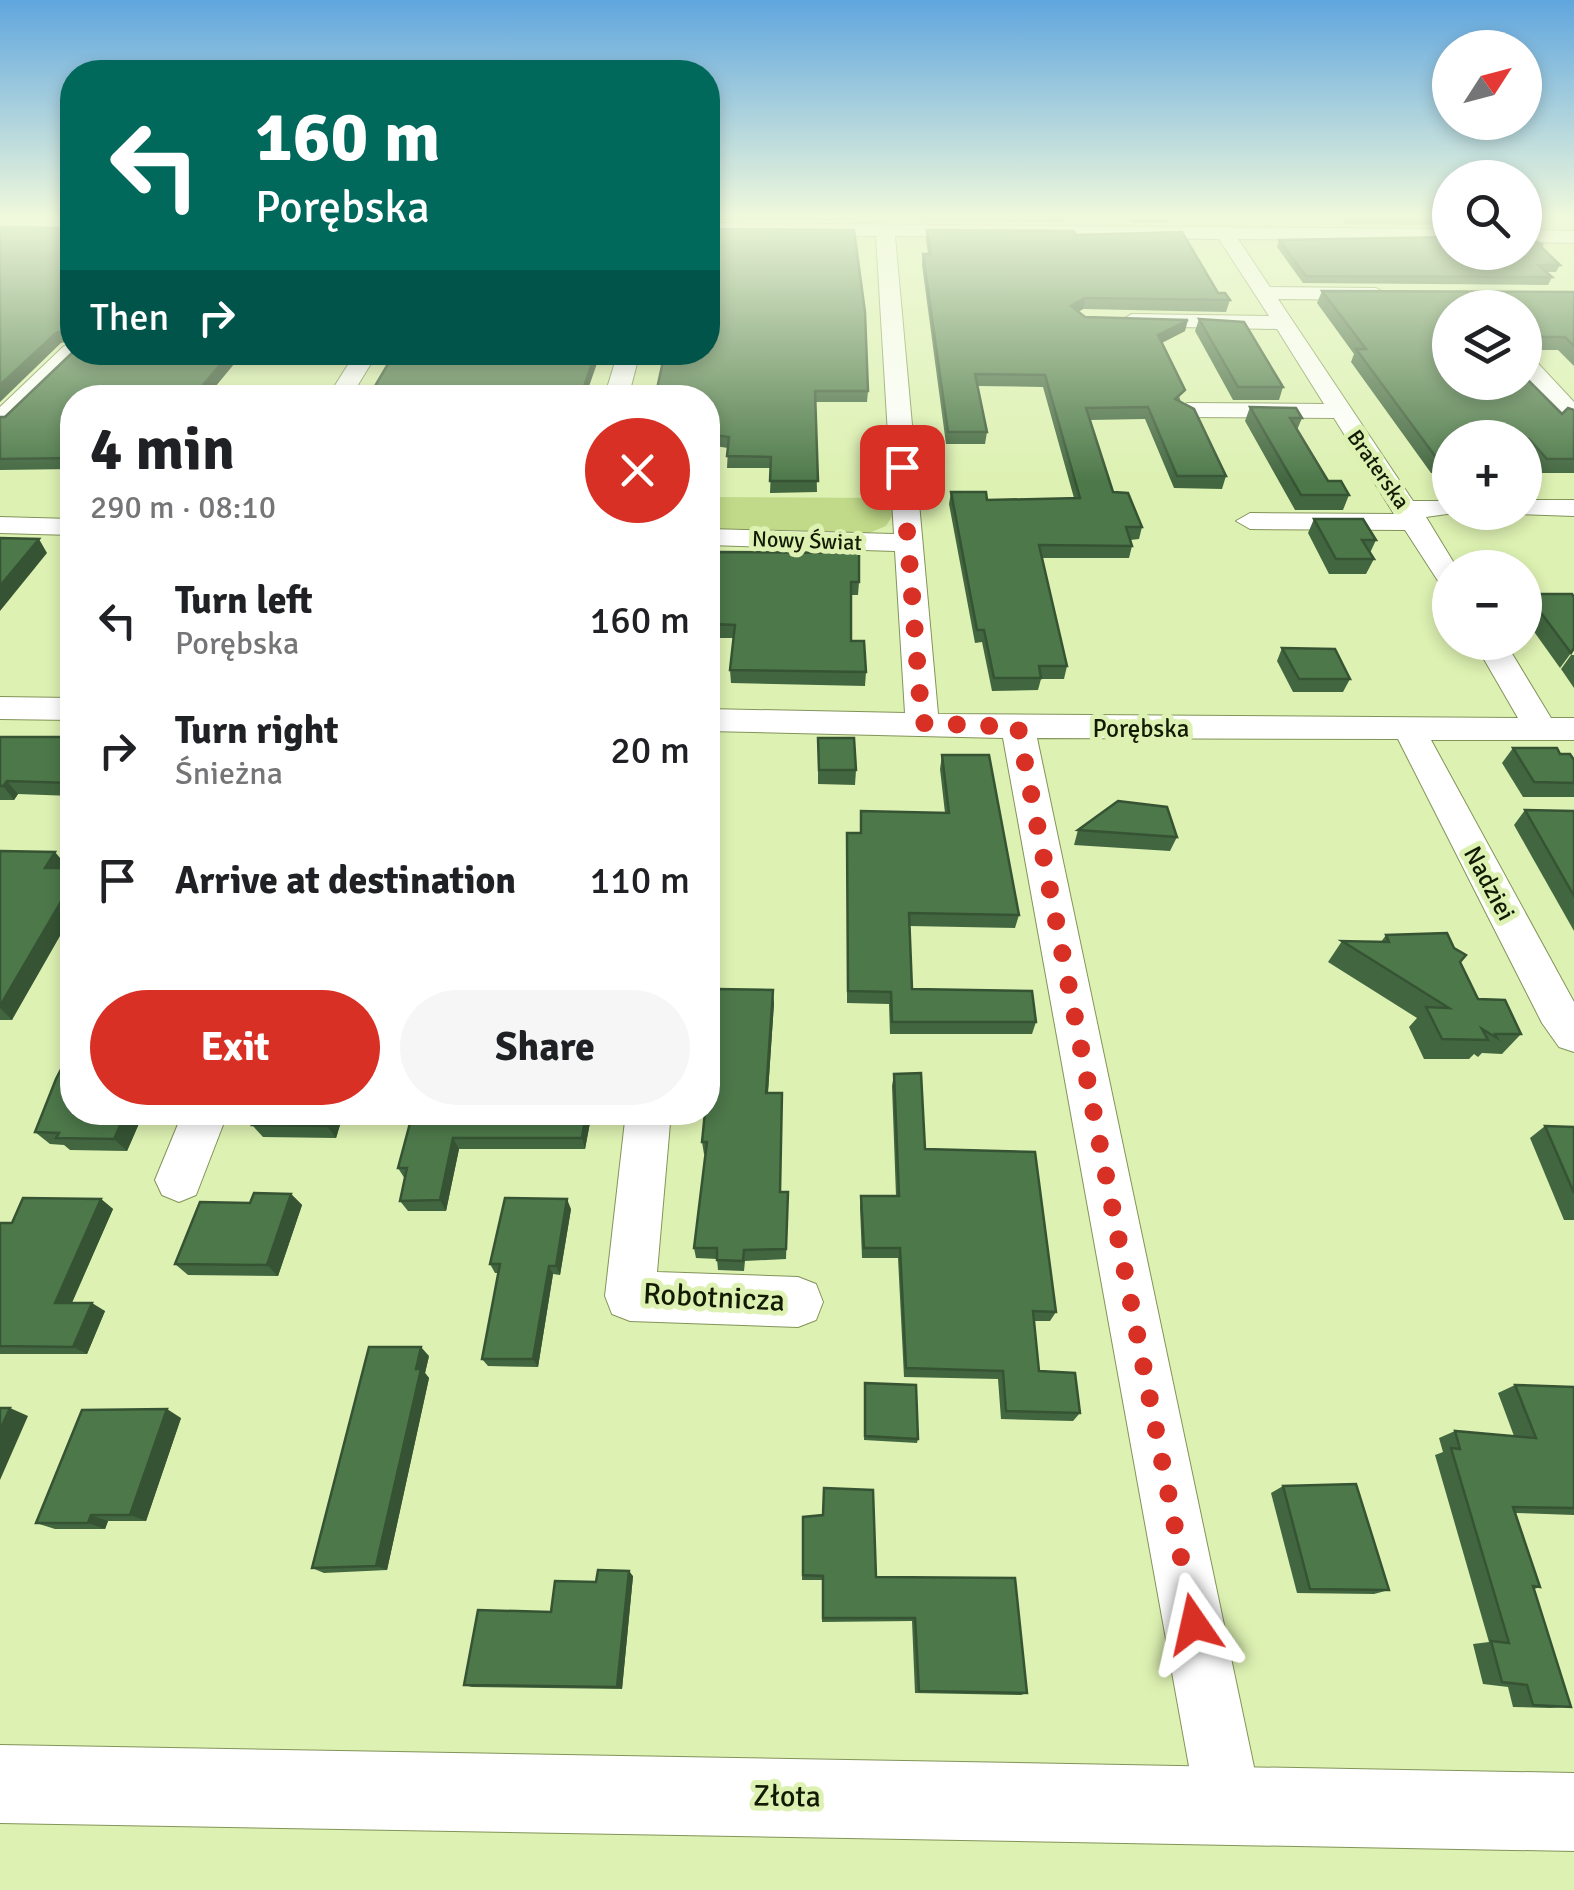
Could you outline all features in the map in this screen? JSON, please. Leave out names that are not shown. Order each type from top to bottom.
[{"type":"street","points":[[890,305],[922,723]]},
{"type":"street","name":"Braterska","points":[[1272,305],[1338,411],[1433,550]]},
{"type":"street","points":[[1103,320],[1282,322]]},
{"type":"street","points":[[0,420],[60,362]]},
{"type":"street","points":[[1542,381],[1574,416]]},
{"type":"street","name":"Braterska","points":[[1187,410],[1338,411]]},
{"type":"street","points":[[1542,508],[1574,508]]},
{"type":"street","points":[[1250,522],[1432,511]]},
{"type":"street","points":[[0,525],[60,527]]},
{"type":"street","name":"Nowy Świat","points":[[720,537],[907,543]]},
{"type":"street","points":[[1503,660],[1558,728]]},
{"type":"street","points":[[0,708],[60,709]]},
{"type":"street","name":"Porębska","points":[[720,720],[1018,727],[1558,728]]},
{"type":"street","points":[[1018,727],[1229,1804]]},
{"type":"street","name":"Nadziei","points":[[1409,729],[1558,1011],[1574,1034]]},
{"type":"street","points":[[179,1180],[201,1125]]},
{"type":"street","name":"Robotnicza","points":[[648,1125],[630,1296],[798,1302]]},
{"type":"street","name":"Złota","points":[[0,1784],[1574,1812]]},
{"type":"green space","points":[[720,497],[891,498],[894,513],[886,526],[867,534],[720,531]]},
{"type":"building","points":[[0,305],[60,305],[60,332],[0,385]]},
{"type":"building","points":[[720,305],[864,305],[868,391],[815,391],[818,481],[770,481],[771,457],[727,456],[729,437],[720,436],[720,385],[658,385],[662,365],[720,365]]},
{"type":"building","points":[[930,305],[1072,305],[1085,317],[1188,320],[1158,335],[1185,390],[1175,399],[1194,409],[1226,476],[1177,476],[1148,407],[1086,408],[1113,492],[1128,493],[1142,527],[1126,527],[1132,546],[1039,545],[1067,666],[1039,666],[1041,678],[994,678],[984,630],[977,630],[951,492],[986,492],[987,500],[1080,498],[1045,375],[975,374],[987,432],[948,432]]},
{"type":"building","points":[[1333,305],[1432,305],[1432,400],[1542,400],[1542,394],[1562,414],[1568,408],[1574,410],[1574,459],[1547,459],[1542,453],[1542,420],[1432,420],[1432,452],[1356,349],[1366,349]]},
{"type":"building","points":[[1542,305],[1574,305],[1574,346],[1565,337],[1542,337]]},
{"type":"building","points":[[1199,319],[1244,322],[1283,387],[1238,387]]},
{"type":"building","points":[[60,364],[220,365],[203,385],[60,385],[60,458],[0,459],[0,417],[5,417]]},
{"type":"building","points":[[387,365],[591,365],[585,385],[376,385]]},
{"type":"building","points":[[1250,407],[1296,408],[1302,418],[1290,418],[1328,481],[1341,481],[1349,495],[1301,495]]},
{"type":"building","points":[[1314,519],[1363,519],[1376,540],[1362,540],[1374,559],[1336,559]]},
{"type":"building","points":[[0,538],[39,539],[0,586]]},
{"type":"building","points":[[720,552],[859,553],[859,582],[851,582],[851,641],[864,641],[866,672],[730,670],[735,625],[720,624]]},
{"type":"building","points":[[1542,594],[1574,597],[1571,653],[1542,614]]},
{"type":"building","points":[[1282,648],[1335,649],[1350,679],[1299,679]]},
{"type":"building","points":[[0,737],[60,737],[60,783],[7,781],[0,786]]},
{"type":"building","points":[[818,738],[854,738],[856,770],[819,770]]},
{"type":"building","points":[[1513,748],[1557,748],[1560,754],[1570,754],[1574,760],[1574,783],[1534,782]]},
{"type":"building","points":[[942,755],[989,755],[1019,915],[909,913],[912,989],[1032,991],[1036,1022],[892,1022],[891,992],[848,991],[847,833],[861,833],[861,811],[949,813]]},
{"type":"building","points":[[1118,801],[1167,807],[1177,837],[1078,830]]},
{"type":"building","points":[[1525,810],[1574,811],[1574,896]]},
{"type":"building","points":[[0,851],[55,852],[45,868],[60,868],[60,904],[0,1006]]},
{"type":"building","points":[[1447,933],[1454,948],[1466,955],[1460,962],[1478,999],[1505,1000],[1521,1034],[1495,1034],[1497,1038],[1482,1029],[1488,1040],[1442,1039],[1426,1007],[1449,1008],[1342,941],[1389,942],[1386,935]]},
{"type":"building","points":[[720,989],[773,990],[766,1093],[782,1093],[780,1192],[788,1192],[786,1249],[744,1250],[743,1261],[717,1260],[717,1248],[694,1248],[707,1142],[702,1142],[704,1125],[720,1125]]},
{"type":"building","points":[[60,1071],[60,1125],[120,1125],[114,1139],[56,1138],[59,1133],[35,1132]]},
{"type":"building","points":[[921,1073],[925,1149],[1035,1152],[1056,1312],[1033,1311],[1039,1371],[1075,1373],[1080,1413],[1006,1411],[1003,1371],[906,1368],[900,1248],[864,1248],[861,1196],[899,1196],[894,1074]]},
{"type":"building","points":[[410,1125],[584,1125],[582,1138],[453,1138],[440,1200],[400,1201],[407,1168],[398,1168]]},
{"type":"building","points":[[1545,1126],[1574,1127],[1574,1193]]},
{"type":"building","points":[[254,1193],[291,1194],[267,1265],[175,1264],[200,1202],[250,1203]]},
{"type":"building","points":[[23,1198],[101,1199],[55,1303],[92,1303],[73,1347],[0,1346],[0,1223],[12,1223]]},
{"type":"building","points":[[505,1198],[567,1199],[556,1266],[549,1266],[533,1359],[482,1359],[500,1264],[490,1264]]},
{"type":"building","points":[[369,1347],[421,1347],[416,1369],[421,1369],[376,1566],[312,1568]]},
{"type":"building","points":[[865,1383],[916,1385],[918,1439],[865,1436]]},
{"type":"building","points":[[1515,1385],[1574,1387],[1574,1508],[1513,1507],[1540,1587],[1533,1586],[1571,1707],[1533,1705],[1527,1685],[1502,1682],[1491,1641],[1509,1643],[1451,1448],[1460,1449],[1455,1431],[1536,1438]]},
{"type":"building","points":[[0,1408],[10,1408],[0,1430]]},
{"type":"building","points":[[167,1409],[130,1515],[91,1515],[88,1523],[36,1523],[82,1410]]},
{"type":"building","points":[[1356,1484],[1389,1590],[1310,1589],[1283,1486]]},
{"type":"building","points":[[824,1488],[873,1490],[876,1577],[1015,1578],[1027,1693],[919,1691],[915,1618],[823,1618],[823,1576],[803,1575],[803,1517],[823,1515]]},
{"type":"building","points":[[598,1570],[629,1571],[617,1687],[464,1685],[478,1610],[551,1612],[555,1581],[596,1582]]},
{"type":"route","points":[[902,467],[922,723],[1018,727],[1194,1624]]}]
